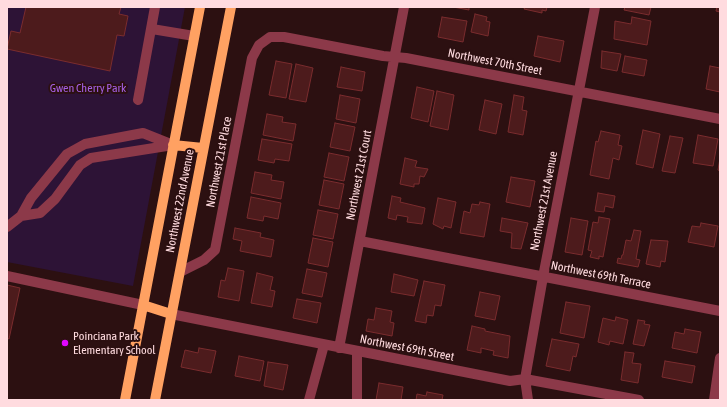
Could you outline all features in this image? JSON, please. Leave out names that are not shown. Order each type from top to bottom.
[{"type":"main road","name":"Northwest 22nd Avenue","points":[[124,400],[200,7]]},
{"type":"main road","name":"Northwest 22nd Avenue","points":[[155,400],[231,7]]},
{"type":"main road","points":[[174,145],[203,148]]},
{"type":"main road","points":[[143,305],[171,314]]},
{"type":"street","points":[[138,100],[155,7]]},
{"type":"street","name":"Northwest 21st Court","points":[[339,348],[404,7]]},
{"type":"street","name":"Northwest 21st Avenue","points":[[528,400],[525,378],[595,7]]},
{"type":"street","points":[[152,29],[194,36]]},
{"type":"street","name":"Northwest 70th Street","points":[[264,40],[276,36],[284,37],[720,119]]},
{"type":"street","name":"Northwest 21st Place","points":[[180,272],[204,260],[215,250],[252,58],[255,51],[264,40]]},
{"type":"street","points":[[7,227],[21,216],[31,198],[67,154],[85,144],[143,133],[174,145]]},
{"type":"street","points":[[21,216],[40,213],[55,199],[80,165],[91,158],[174,145]]},
{"type":"street","name":"Northwest 69th Terrace","points":[[360,240],[720,311]]},
{"type":"street","points":[[7,276],[143,305]]},
{"type":"street","name":"Northwest 69th Street","points":[[171,314],[357,352],[510,381],[525,378],[639,400]]},
{"type":"street","points":[[309,400],[324,345]]},
{"type":"street","points":[[357,352],[357,400]]},
{"type":"street","points":[[714,400],[720,358]]},
{"type":"green space","name":"Gwen Cherry Park","points":[[7,7],[185,7],[133,286],[7,262]]},
{"type":"building","points":[[26,7],[121,7],[119,14],[128,16],[124,36],[117,35],[110,71],[7,49],[11,31],[20,33]]},
{"type":"building","points":[[453,7],[469,7],[469,10]]},
{"type":"building","points":[[525,7],[547,7],[546,11],[542,10],[542,13],[524,9]]},
{"type":"building","points":[[625,7],[651,7],[649,15],[624,10]]},
{"type":"building","points":[[717,7],[720,7],[720,12],[716,11]]},
{"type":"building","points":[[475,14],[487,17],[486,21],[490,22],[488,36],[471,32]]},
{"type":"building","points":[[442,17],[467,21],[463,42],[438,37]]},
{"type":"building","points":[[632,17],[651,21],[647,45],[614,39],[615,21],[631,24]]},
{"type":"building","points":[[538,36],[564,41],[560,62],[534,56]]},
{"type":"building","points":[[602,51],[621,54],[617,71],[601,68]]},
{"type":"building","points":[[625,56],[647,60],[644,76],[622,72]]},
{"type":"building","points":[[276,61],[292,64],[286,98],[269,95]]},
{"type":"building","points":[[296,64],[313,68],[306,102],[289,99]]},
{"type":"building","points":[[710,66],[720,68],[720,92],[706,89]]},
{"type":"building","points":[[341,67],[365,72],[362,91],[337,87]]},
{"type":"building","points":[[417,87],[434,91],[428,122],[411,118]]},
{"type":"building","points":[[437,91],[454,95],[448,130],[430,126]]},
{"type":"building","points":[[340,95],[360,99],[356,123],[336,119]]},
{"type":"building","points":[[514,95],[524,97],[522,110],[527,111],[523,135],[508,132]]},
{"type":"building","points":[[485,100],[502,104],[496,134],[479,130]]},
{"type":"building","points":[[267,114],[283,117],[282,122],[296,124],[293,141],[263,135]]},
{"type":"building","points":[[335,123],[355,127],[350,151],[330,147]]},
{"type":"building","points":[[643,130],[660,134],[653,168],[636,164]]},
{"type":"building","points":[[601,131],[620,135],[618,145],[622,146],[619,160],[613,158],[609,179],[590,175],[596,141],[598,142]]},
{"type":"building","points":[[698,135],[718,139],[713,166],[693,163]]},
{"type":"building","points":[[670,136],[683,138],[675,173],[662,171]]},
{"type":"building","points":[[262,139],[292,144],[289,161],[275,159],[274,163],[258,160]]},
{"type":"building","points":[[329,153],[349,157],[344,181],[324,177]]},
{"type":"building","points":[[405,158],[417,161],[415,167],[428,169],[424,177],[420,176],[419,184],[414,184],[414,187],[400,184]]},
{"type":"building","points":[[720,158],[720,171],[718,170]]},
{"type":"building","points":[[255,172],[272,175],[271,180],[284,182],[281,199],[251,193]]},
{"type":"building","points":[[511,177],[535,181],[530,207],[506,202]]},
{"type":"building","points":[[324,180],[344,184],[339,209],[319,205]]},
{"type":"building","points":[[598,193],[615,196],[613,208],[605,206],[604,212],[595,211]]},
{"type":"building","points":[[392,196],[401,198],[400,202],[425,208],[422,224],[407,222],[408,217],[397,215],[396,220],[388,218]]},
{"type":"building","points":[[251,197],[281,203],[278,219],[264,216],[263,221],[247,218]]},
{"type":"building","points":[[438,198],[456,202],[451,228],[444,226],[443,229],[433,224]]},
{"type":"building","points":[[480,202],[490,204],[484,237],[460,233],[464,211],[470,213],[472,204],[479,205]]},
{"type":"building","points":[[318,210],[338,214],[333,239],[313,235]]},
{"type":"building","points":[[599,217],[610,219],[603,257],[599,256],[599,259],[590,257],[592,251],[588,250],[593,222],[598,223]]},
{"type":"building","points":[[502,218],[528,223],[521,249],[511,248],[512,233],[500,231]]},
{"type":"building","points":[[571,218],[588,221],[582,255],[565,252]]},
{"type":"building","points":[[701,223],[718,226],[714,247],[688,242],[692,226],[700,227]]},
{"type":"building","points":[[235,228],[261,233],[260,237],[274,240],[271,257],[240,251],[242,241],[233,239]]},
{"type":"building","points":[[634,230],[641,231],[636,259],[640,260],[638,267],[617,263],[618,258],[621,259],[623,255],[626,240],[631,241]]},
{"type":"building","points":[[313,238],[333,242],[328,267],[308,263]]},
{"type":"building","points":[[651,240],[668,241],[665,262],[661,261],[660,267],[646,264]]},
{"type":"building","points":[[228,268],[244,271],[239,301],[218,297],[221,280],[225,281]]},
{"type":"building","points":[[307,269],[327,273],[322,297],[302,293]]},
{"type":"building","points":[[257,273],[273,277],[270,290],[275,291],[272,307],[251,303]]},
{"type":"building","points":[[394,274],[418,280],[414,296],[391,292]]},
{"type":"building","points":[[424,281],[445,285],[441,306],[435,305],[433,316],[427,315],[426,323],[415,321]]},
{"type":"building","points":[[7,285],[20,288],[9,339],[7,338]]},
{"type":"building","points":[[480,292],[500,296],[495,320],[475,316]]},
{"type":"building","points":[[297,299],[321,303],[317,323],[293,318]]},
{"type":"building","points":[[566,302],[590,306],[584,338],[560,333]]},
{"type":"building","points":[[376,308],[392,311],[390,322],[394,323],[392,336],[366,331],[368,319],[374,320]]},
{"type":"building","points":[[616,317],[628,320],[623,344],[610,341],[609,345],[598,342],[603,318],[615,321]]},
{"type":"building","points":[[638,320],[645,321],[644,324],[650,325],[644,346],[633,344]]},
{"type":"building","points":[[472,326],[485,329],[485,331],[510,336],[508,358],[493,355],[494,351],[481,348],[481,353],[467,350]]},
{"type":"building","points":[[685,329],[701,332],[697,353],[672,348],[675,332],[684,334]]},
{"type":"building","points":[[552,339],[579,344],[576,357],[573,356],[570,371],[546,366]]},
{"type":"building","points":[[199,348],[216,351],[211,373],[181,367],[185,350],[198,353]]},
{"type":"building","points":[[625,352],[634,353],[632,363],[641,364],[638,383],[621,380]]},
{"type":"building","points":[[239,356],[264,361],[260,381],[235,376]]},
{"type":"building","points":[[665,361],[695,366],[692,383],[662,377]]},
{"type":"building","points":[[268,362],[288,365],[283,390],[264,386]]},
{"type":"building","points":[[379,383],[403,387],[401,400],[376,400]]},
{"type":"building","points":[[427,392],[443,395],[442,400],[416,400],[417,394],[426,396]]},
{"type":"place","name":"Poinciana Park Elementary School","points":[[65,343]]}]
